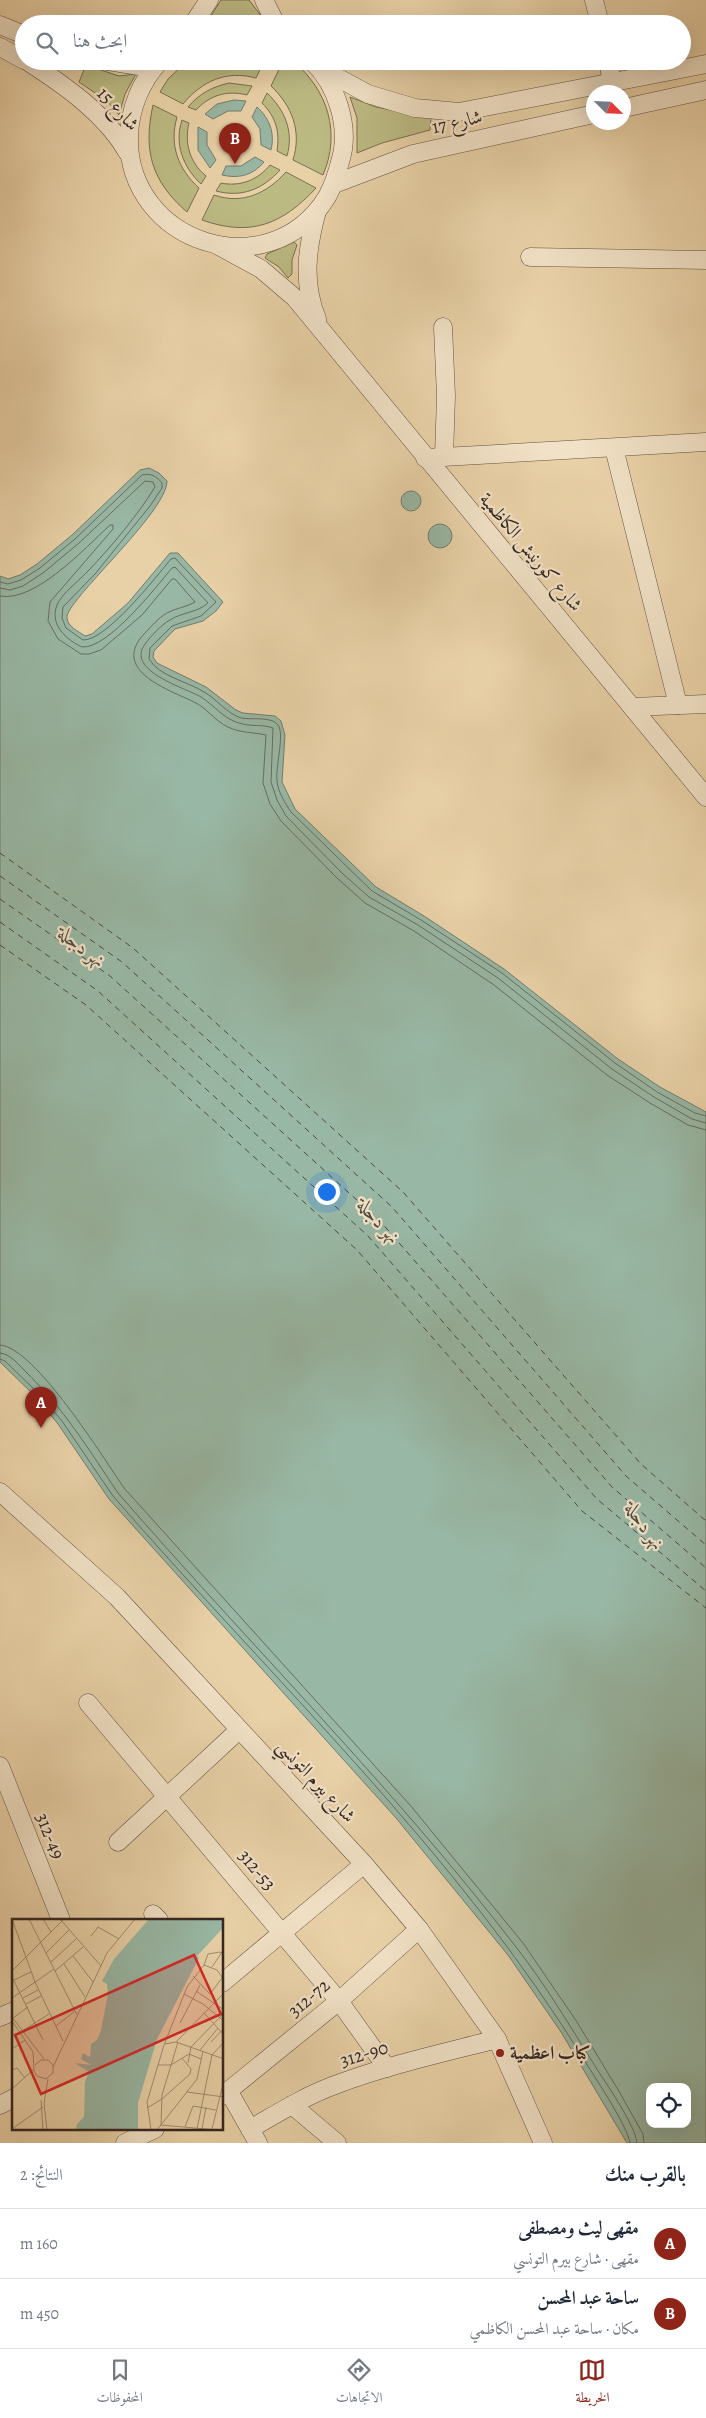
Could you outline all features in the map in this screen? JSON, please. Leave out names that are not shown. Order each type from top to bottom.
[{"type":"street","points":[[199,15],[209,0]]},
{"type":"street","points":[[264,0],[272,15]]},
{"type":"street","points":[[594,0],[598,15]]},
{"type":"street","points":[[0,24],[15,31]]},
{"type":"street","name":"شارع 15","points":[[0,47],[15,55]]},
{"type":"street","name":"شارع 17","points":[[691,67],[706,64]]},
{"type":"street","name":"شارع 15","points":[[39,70],[86,105],[121,140],[128,153]]},
{"type":"street","points":[[153,70],[139,89],[129,120],[128,153],[137,184],[154,210],[179,231],[198,240],[218,246],[254,245],[272,240],[297,228],[317,210],[334,184],[343,154],[343,123],[334,93],[318,70]]},
{"type":"street","name":"شارع 17","points":[[325,70],[368,94],[415,108],[459,112],[676,70]]},
{"type":"street","points":[[610,70],[612,83]]},
{"type":"street","points":[[631,106],[706,90]]},
{"type":"street","name":"شارع 17","points":[[334,184],[413,154],[586,116]]},
{"type":"street","name":"شارع كورنيش الكاظمية","points":[[317,210],[308,247],[306,277],[312,306],[322,334]]},
{"type":"street","name":"شارع كورنيش الكاظمية","points":[[218,246],[261,269],[295,298],[322,334],[706,797]]},
{"type":"street","points":[[530,256],[706,260]]},
{"type":"street","points":[[443,327],[446,396],[444,457]]},
{"type":"street","points":[[425,458],[706,442]]},
{"type":"street","points":[[614,448],[678,705]]},
{"type":"street","points":[[632,707],[706,704]]},
{"type":"street","name":"شارع بيرم التونسي","points":[[0,1492],[117,1597],[364,1864],[419,1929],[498,2039],[543,2143]]},
{"type":"street","name":"312-53","points":[[88,1703],[339,2001],[387,2068]]},
{"type":"street","points":[[118,1842],[239,1730]]},
{"type":"street","name":"312-49","points":[[0,1766],[61,1919]]},
{"type":"street","points":[[224,1981],[364,1864]]},
{"type":"street","name":"312-72","points":[[226,2094],[339,2001],[419,1929]]},
{"type":"street","points":[[0,2017],[12,2012]]},
{"type":"street","name":"312-90","points":[[254,2136],[292,2105],[335,2085],[387,2068],[498,2039]]},
{"type":"street","points":[[226,2094],[254,2136]]},
{"type":"street","points":[[0,2105],[12,2099]]},
{"type":"street","points":[[292,2105],[337,2143]]},
{"type":"street","points":[[125,2143],[148,2134]]},
{"type":"shaded area","points":[[221,0],[249,0],[260,15],[212,15]]},
{"type":"shaded area","points":[[84,70],[101,70],[119,76],[136,74],[125,94],[119,115],[107,101],[79,82]]},
{"type":"shaded area","points":[[178,70],[260,70],[256,78],[235,75],[215,79],[198,89],[183,104],[160,92],[168,79]]},
{"type":"shaded area","points":[[279,70],[302,70],[315,85],[323,99],[331,128],[331,144],[323,175],[293,160],[296,149],[296,129],[285,102],[271,86]]},
{"type":"shaded area","points":[[229,83],[252,86],[247,95],[233,93],[219,95],[213,97],[196,110],[188,107],[207,91]]},
{"type":"shaded area","points":[[267,93],[279,107],[286,122],[289,138],[287,156],[277,151],[278,137],[276,125],[271,114],[262,103]]},
{"type":"shaded area","points":[[350,97],[376,107],[431,118],[430,130],[382,143],[357,153],[357,118]]},
{"type":"shaded area","points":[[153,105],[177,117],[174,137],[177,156],[186,173],[199,188],[187,212],[165,189],[153,164],[149,136]]},
{"type":"shaded area","points":[[182,120],[189,123],[187,138],[192,159],[206,176],[201,184],[189,170],[182,155],[179,138]]},
{"type":"shaded area","points":[[270,165],[280,170],[259,187],[235,193],[216,191],[221,183],[235,184],[248,181],[260,175]]},
{"type":"shaded area","points":[[286,172],[316,188],[291,211],[278,219],[250,227],[219,225],[202,220],[214,195],[235,199],[245,198],[271,186]]},
{"type":"shaded area","points":[[294,242],[297,245],[292,260],[292,274],[288,278],[279,267],[265,258],[267,254]]},
{"type":"water","points":[[234,100],[246,101],[241,111],[228,111],[213,119],[205,114],[217,104]]},
{"type":"water","points":[[257,107],[268,121],[272,132],[271,150],[261,145],[260,129],[252,117]]},
{"type":"water","points":[[198,127],[207,132],[207,145],[216,160],[210,168],[198,150]]},
{"type":"water","points":[[255,157],[264,162],[250,173],[240,176],[222,175],[226,166],[241,166]]},
{"type":"water","name":"نهر دجلة","points":[[149,468],[159,473],[167,481],[163,495],[135,534],[81,594],[70,609],[67,618],[71,626],[85,636],[92,634],[128,603],[170,553],[178,553],[223,602],[216,611],[203,621],[175,629],[154,651],[153,657],[157,663],[206,687],[236,710],[243,713],[275,716],[281,721],[285,735],[282,782],[295,809],[376,887],[504,969],[618,1059],[660,1087],[706,1112],[706,2143],[627,2143],[561,2032],[508,1955],[396,1818],[109,1499],[58,1424],[36,1397],[0,1362],[0,576],[8,579],[20,575],[37,564],[72,535],[140,470]]},
{"type":"water","points":[[411,491],[418,494],[421,501],[418,508],[411,511],[404,508],[401,501],[404,494]]},
{"type":"water","points":[[440,524],[448,528],[452,536],[448,544],[440,548],[432,544],[428,536],[432,528]]},
{"type":"ferry route","points":[[0,853],[133,948],[403,1192],[641,1464],[706,1521]]},
{"type":"ferry route","points":[[0,876],[122,962],[392,1207],[626,1476],[706,1545]]},
{"type":"ferry route","points":[[0,899],[110,976],[380,1221],[612,1487],[706,1568]]},
{"type":"ferry route","points":[[0,922],[98,991],[368,1236],[597,1499],[706,1591]]},
{"type":"ferry route","points":[[0,945],[86,1005],[357,1250],[582,1511],[706,1608]]},
{"type":"place","name":"ساحة عبد المحسن","points":[[235,164]]},
{"type":"place","name":"مقهى ليث ومصطفى","points":[[41,1428]]},
{"type":"place","name":"كباب اعظمية","points":[[500,2053]]}]
